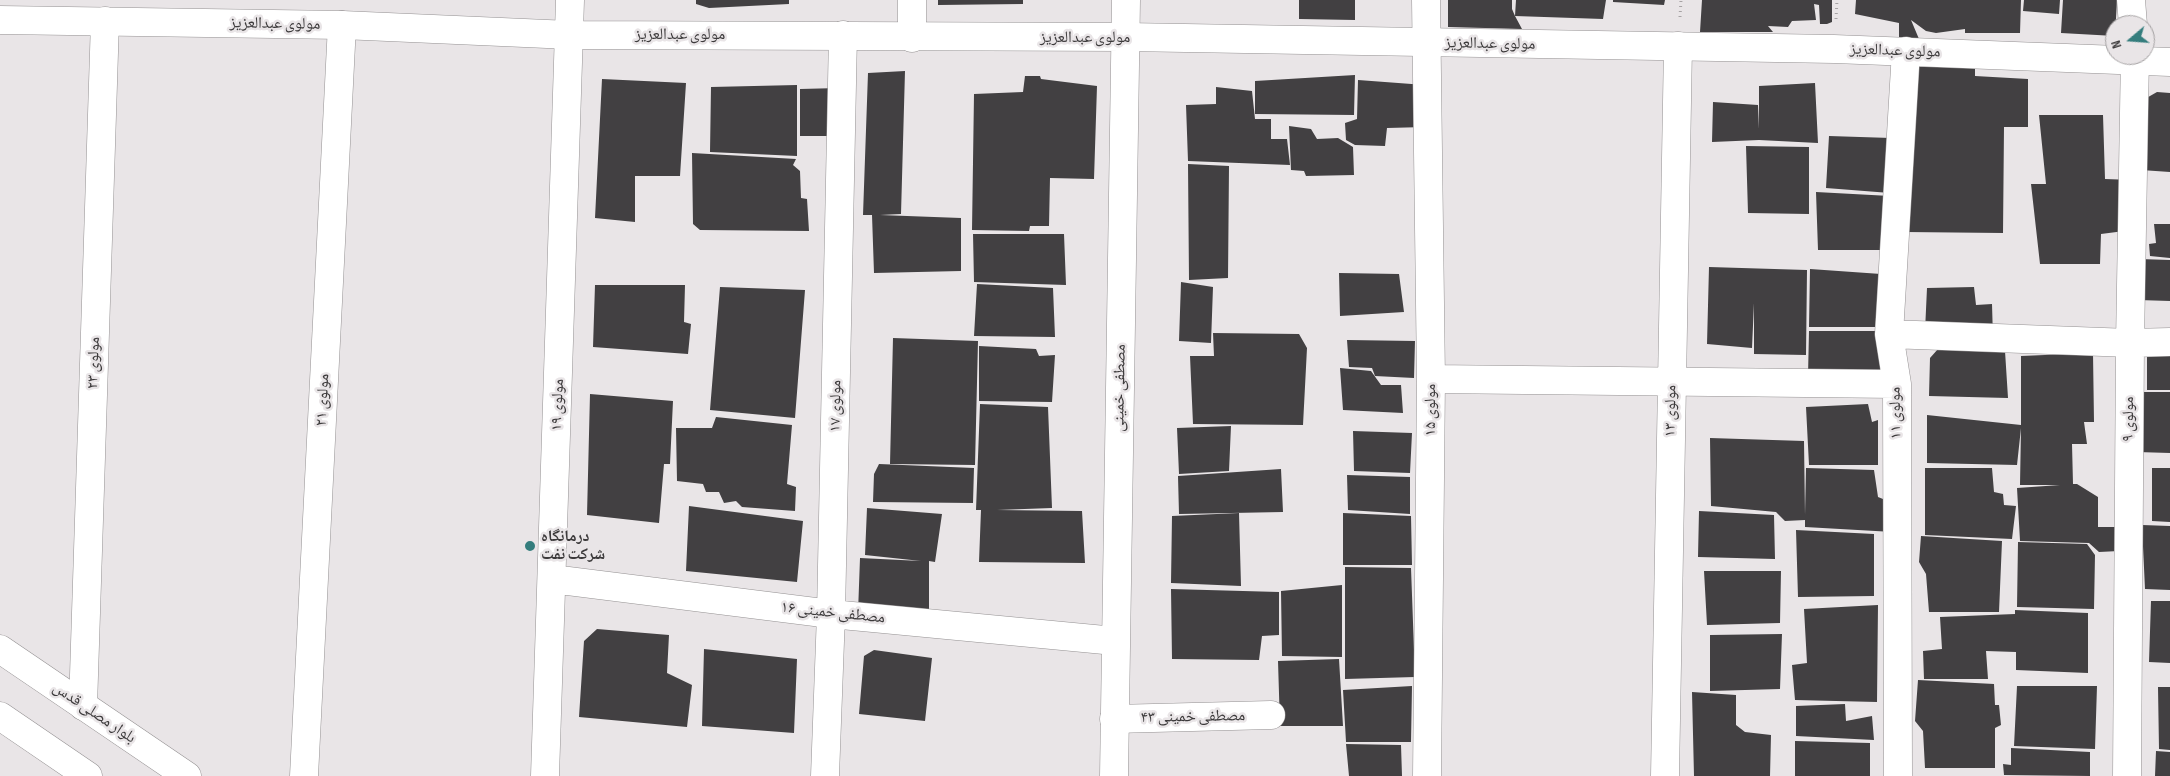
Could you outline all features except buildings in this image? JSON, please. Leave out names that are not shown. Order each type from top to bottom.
[{"type":"street","name":"مولوی ۱۹","points":[[545,776],[570,0]]},
{"type":"street","points":[[912,0],[912,38]]},
{"type":"street","name":"مصطفی خمینی","points":[[1114,776],[1126,0]]},
{"type":"street","name":"مولوی ۱۵","points":[[1426,0],[1431,379],[1427,776]]},
{"type":"street","points":[[2131,0],[2132,15]]},
{"type":"street","name":"مولوی عبدالعزیز","points":[[0,20],[342,25],[570,35],[1126,38],[1678,46],[2105,57]]},
{"type":"street","name":"مولوی ۲۳","points":[[83,706],[105,21]]},
{"type":"street","name":"مولوی ۲۱","points":[[304,776],[342,25]]},
{"type":"street","name":"مولوی ۱۷","points":[[825,776],[831,614],[843,35]]},
{"type":"street","name":"مولوی ۱۳","points":[[1665,776],[1678,46]]},
{"type":"street","name":"مولوی ۱۱","points":[[1898,776],[1897,384],[1889,334],[1906,51]]},
{"type":"street","name":"مولوی عبدالعزیز","points":[[2155,60],[2170,62]]},
{"type":"street","name":"مولوی ۹","points":[[2127,776],[2130,343],[2135,65]]},
{"type":"street","points":[[1889,334],[2130,343],[2170,342]]},
{"type":"street","points":[[1431,379],[1897,384]]},
{"type":"street","name":"مصطفی خمینی ۱۶","points":[[552,579],[831,614],[1115,641]]},
{"type":"street","name":"بلوار مصلی قدس","points":[[0,649],[187,776]]},
{"type":"street","name":"مصطفی خمینی ۴۳","points":[[1114,719],[1272,715]]},
{"type":"street","points":[[0,716],[88,776]]},
{"type":"place","name":"درمانگاه شرکت نفت","points":[[530,546]]}]
